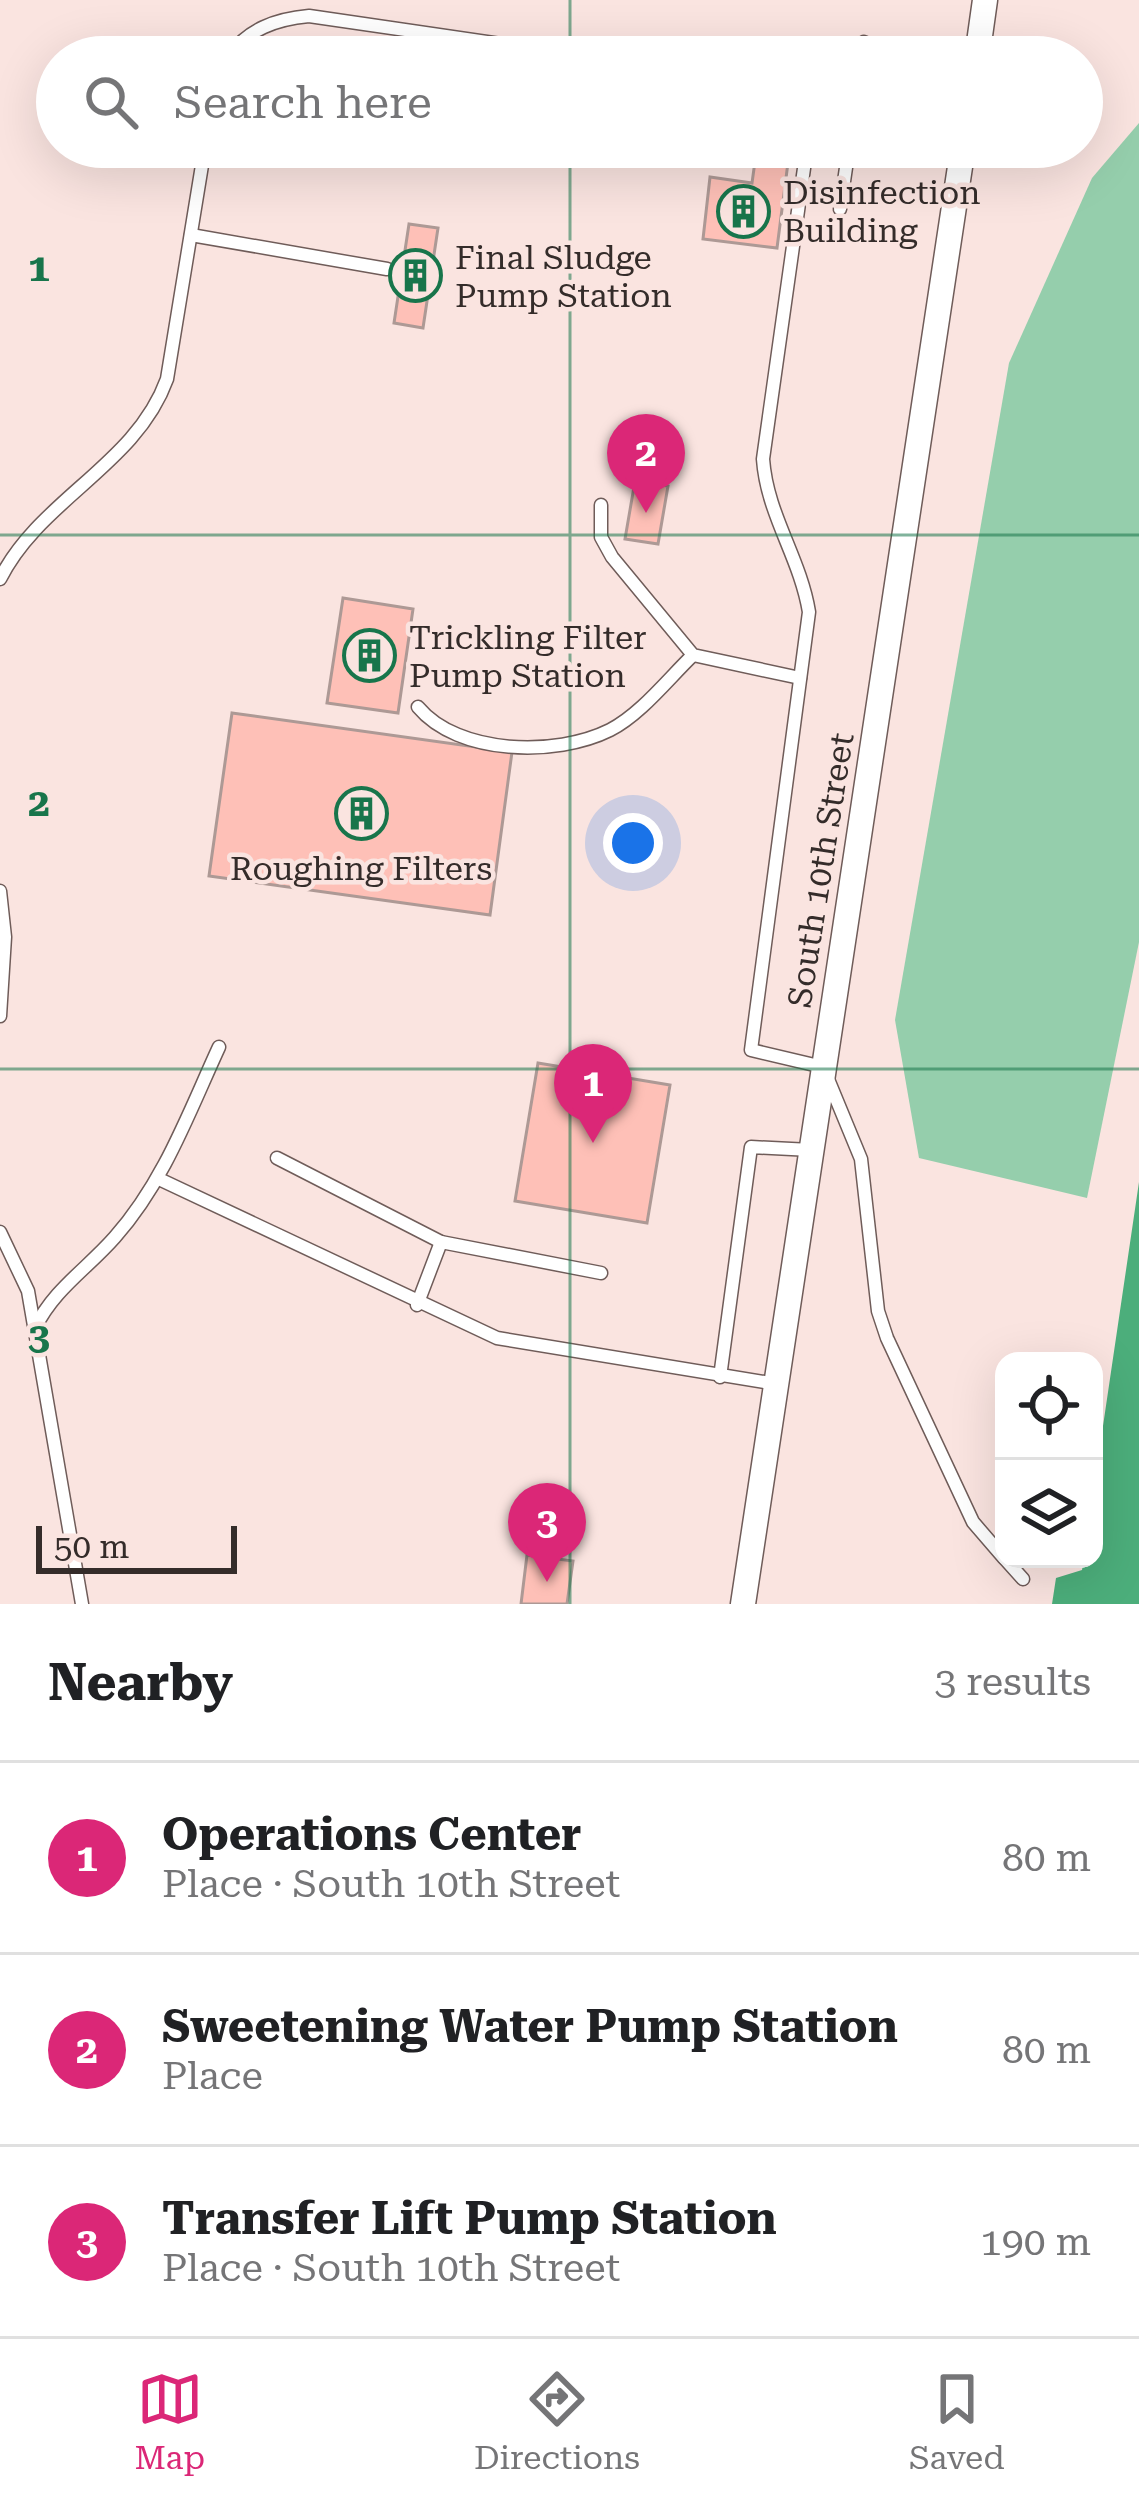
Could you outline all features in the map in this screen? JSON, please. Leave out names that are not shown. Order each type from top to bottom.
[{"type":"street","points":[[979,36],[985,0]]},
{"type":"street","name":"South 10th Street","points":[[743,1604],[960,168]]},
{"type":"lane","points":[[341,19],[346,0]]},
{"type":"lane","points":[[250,36],[277,19],[341,19],[453,36]]},
{"type":"lane","points":[[0,579],[17,546],[138,434],[155,410],[167,379],[201,168]]},
{"type":"lane","points":[[804,168],[763,459],[765,494],[803,574],[809,612],[751,1050],[823,1066],[861,1159],[878,1311],[887,1338],[974,1522],[995,1546]]},
{"type":"lane","points":[[840,209],[846,168]]},
{"type":"lane","points":[[190,236],[387,269]]},
{"type":"lane","points":[[601,505],[601,537],[612,557],[693,655],[800,678]]},
{"type":"lane","points":[[418,707],[433,724],[482,742],[543,747],[609,730],[693,655]]},
{"type":"lane","points":[[0,891],[0,1016]]},
{"type":"lane","points":[[34,1329],[49,1300],[115,1237],[158,1179],[219,1046]]},
{"type":"lane","points":[[720,1377],[751,1147],[811,1150]]},
{"type":"lane","points":[[277,1157],[441,1242],[601,1274]]},
{"type":"lane","points":[[158,1179],[417,1305],[496,1338],[776,1384]]},
{"type":"lane","points":[[0,1232],[28,1291],[82,1604]]},
{"type":"lane","points":[[417,1305],[441,1242]]},
{"type":"lane","points":[[1014,1568],[1023,1579]]},
{"type":"shaded area","points":[[1139,123],[1139,942],[1087,1198],[919,1158],[895,1020],[1009,363],[1092,178]]},
{"type":"shaded area","points":[[1139,1182],[1139,1604],[1052,1604],[1056,1578],[1082,1568],[1103,1568],[1103,1426]]},
{"type":"building","name":"Disinfection Building","points":[[754,168],[787,168],[777,248],[703,239],[710,177],[752,183]]},
{"type":"building","name":"Final Sludge Pump Station","points":[[409,224],[438,228],[423,328],[394,323]]},
{"type":"building","points":[[635,481],[668,486],[658,544],[625,539]]},
{"type":"building","name":"Trickling Filter Pump Station","points":[[343,598],[413,609],[398,713],[327,703]]},
{"type":"building","name":"Roughing Filters","points":[[232,713],[512,752],[490,915],[209,876]]},
{"type":"building","points":[[538,1063],[670,1085],[647,1223],[515,1201]]},
{"type":"building","points":[[527,1555],[573,1561],[567,1604],[521,1604]]},
{"type":"place","name":"Disinfection Building","points":[[744,211]]},
{"type":"place","name":"Final Sludge Pump Station","points":[[416,276]]},
{"type":"place","name":"Sweetening Water Pump Station","points":[[646,513]]},
{"type":"place","name":"Trickling Filter Pump Station","points":[[370,656]]},
{"type":"place","name":"Roughing Filters","points":[[361,814]]},
{"type":"place","name":"Operations Center","points":[[593,1143]]},
{"type":"place","name":"Transfer Lift Pump Station","points":[[547,1582]]}]
